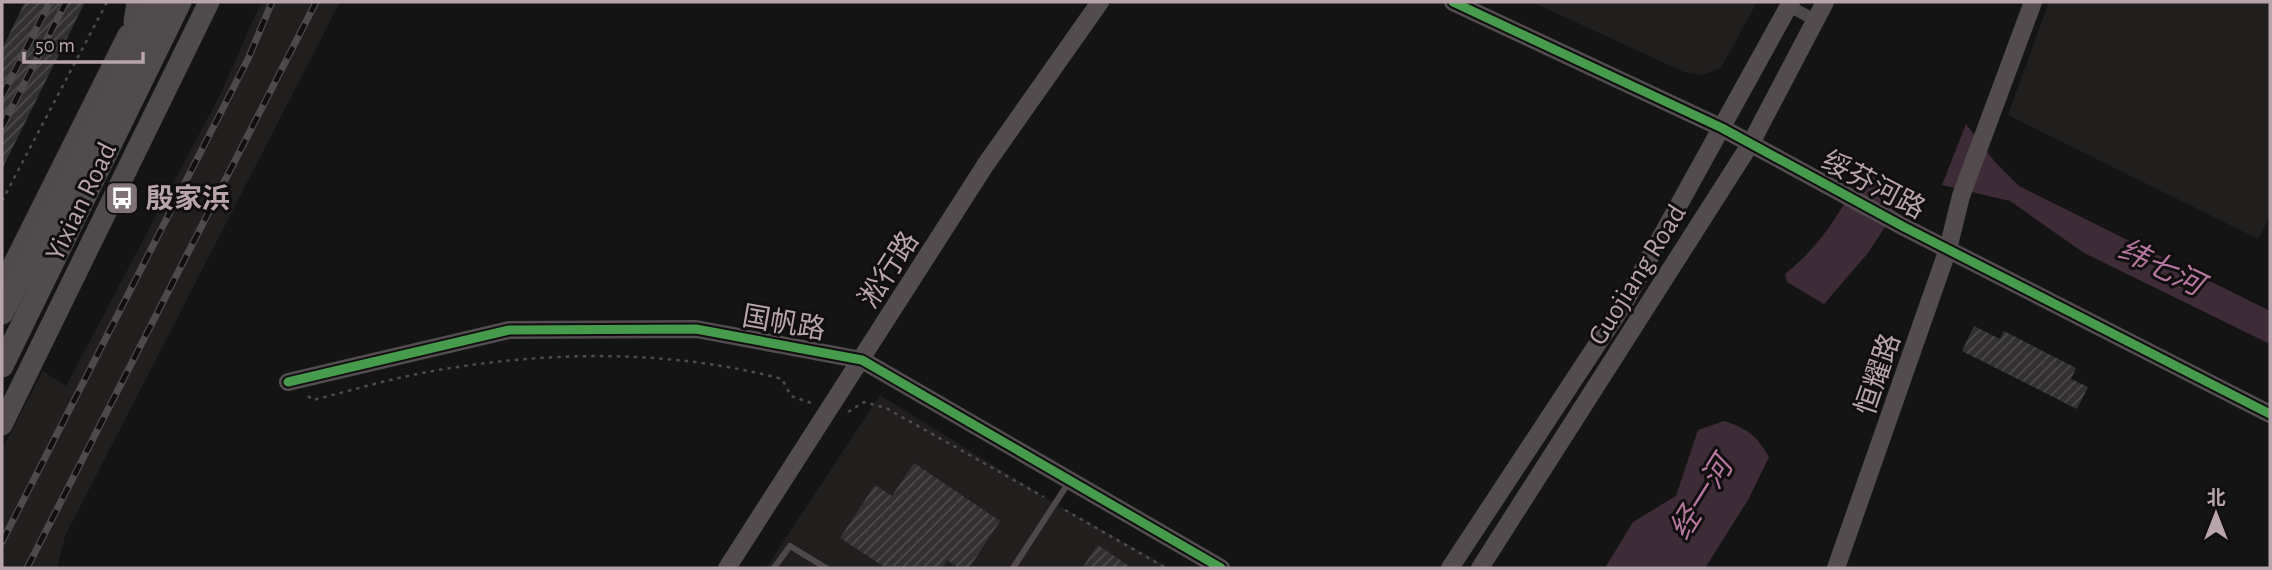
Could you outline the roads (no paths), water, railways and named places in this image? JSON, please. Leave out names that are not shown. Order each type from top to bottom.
[{"type":"highway","points":[[2,313],[85,151],[156,2]]},
{"type":"highway","points":[[2,366],[180,2]]},
{"type":"main road","name":"Yixian Road","points":[[2,287],[136,12],[145,2]]},
{"type":"main road","name":"Yixian Road","points":[[2,425],[209,2]]},
{"type":"street","name":"淞行路","points":[[727,568],[986,164],[1100,2]]},
{"type":"street","name":"绥芬河路","points":[[1453,2],[1722,128],[1904,227],[2270,414]]},
{"type":"street","name":"Guojiang Road","points":[[1480,568],[1751,143],[1825,2]]},
{"type":"street","name":"恒耀路","points":[[1836,568],[1948,249],[1961,196],[2033,2]]},
{"type":"street","name":"Guojiang Road","points":[[1450,568],[1625,302],[1790,4]]},
{"type":"street","points":[[1790,4],[1815,20]]},
{"type":"street","name":"国帆路","points":[[288,382],[509,330],[696,329],[862,360],[1221,568]]},
{"type":"lane","points":[[1013,568],[1070,481]]},
{"type":"lane","points":[[774,568],[790,546],[826,568]]},
{"type":"water","name":"纬七河","points":[[1966,124],[1995,162],[2019,186],[2270,311],[2270,344],[2084,253],[2010,201],[1942,185]]},
{"type":"water","points":[[1866,166],[1908,192],[1868,253],[1824,304],[1787,282],[1785,274],[1821,238]]},
{"type":"water","name":"经一河","points":[[1724,421],[1751,434],[1769,457],[1748,500],[1705,568],[1605,568],[1633,522],[1676,496],[1698,430]]},
{"type":"railway","points":[[2,96],[50,2]]},
{"type":"railway","points":[[2,127],[66,2]]},
{"type":"railway","points":[[2,542],[248,59],[272,2]]},
{"type":"railway","points":[[27,568],[316,2]]},
{"type":"place","name":"殷家浜","points":[[122,198]]}]
